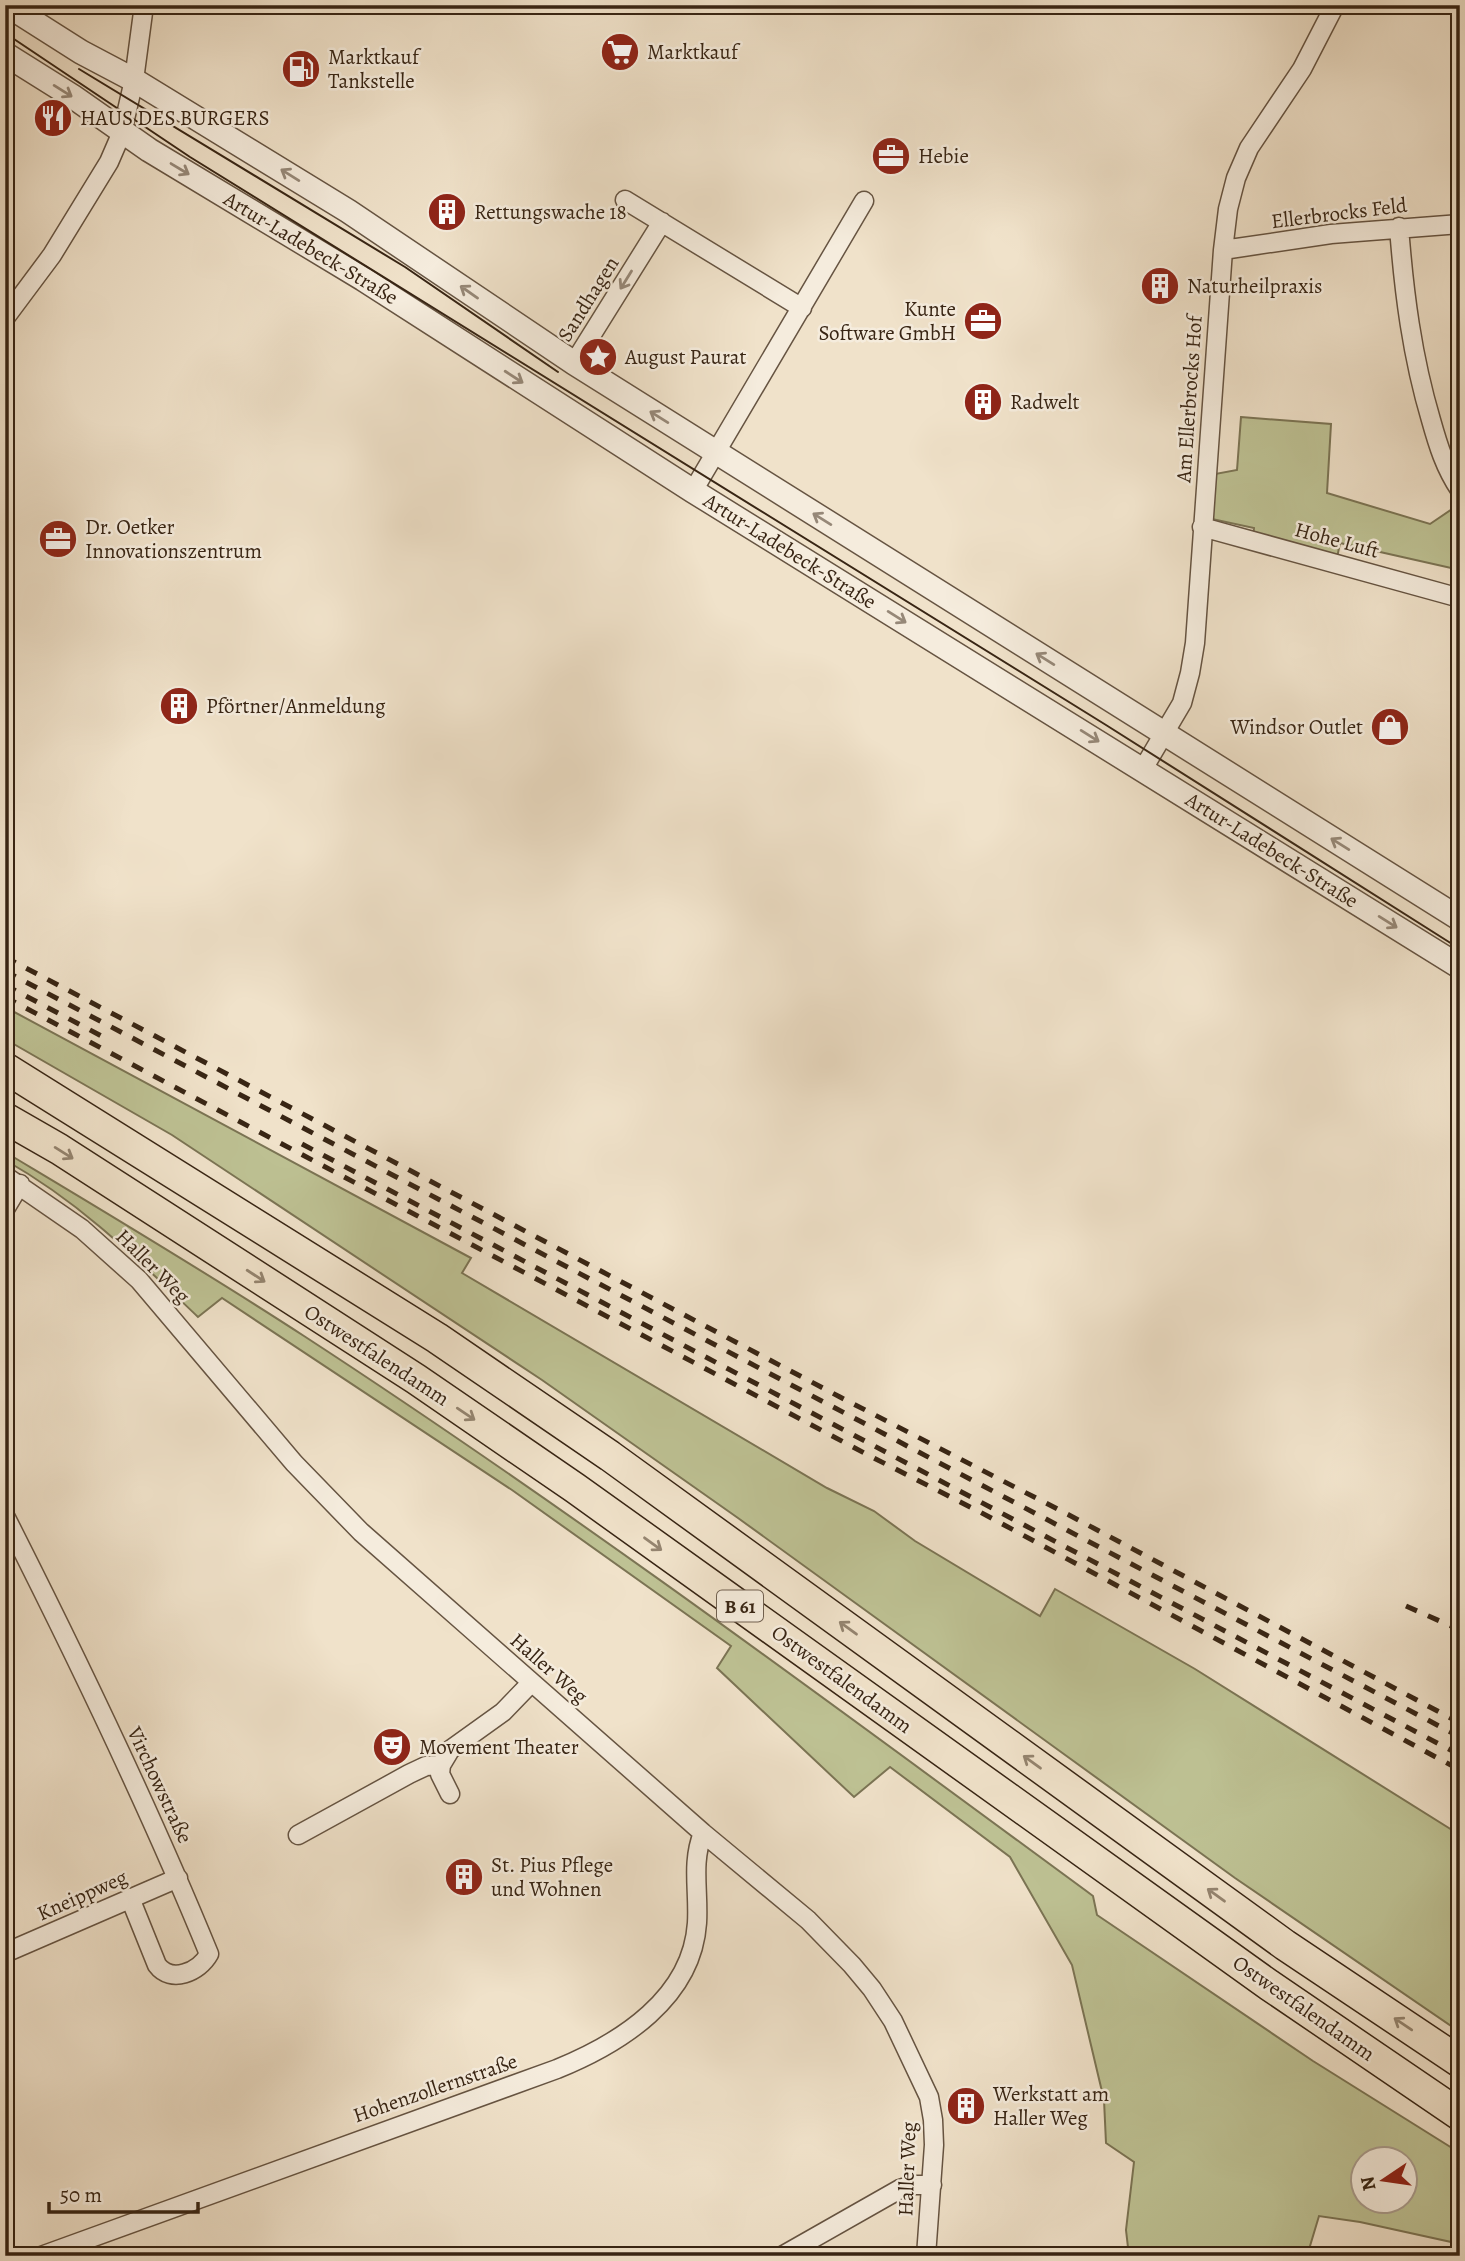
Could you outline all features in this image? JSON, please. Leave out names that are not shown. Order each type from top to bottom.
[{"type":"highway","name":"Ostwestfalendamm","points":[[5,1068],[437,1338],[610,1455],[1285,1945],[1460,2062]]},
{"type":"highway","name":"Ostwestfalendamm","points":[[5,1118],[82,1164],[450,1402],[575,1488],[1269,1985],[1460,2115]]},
{"type":"street","name":"Artur-Ladebeck-Straße","points":[[7,5],[348,211],[575,363],[1460,919]]},
{"type":"street","points":[[5,318],[52,255],[109,162],[122,132],[134,80],[144,5]]},
{"type":"street","name":"Am Ellerbrocks Hof","points":[[1143,769],[1182,703],[1191,673],[1228,209],[1236,178],[1245,158],[1302,69],[1335,5]]},
{"type":"street","name":"Artur-Ladebeck-Straße","points":[[5,54],[72,96],[122,132],[363,279],[693,491],[1460,967]]},
{"type":"street","points":[[625,200],[802,308]]},
{"type":"street","points":[[693,491],[864,201]]},
{"type":"street","name":"Sandhagen","points":[[575,363],[662,222]]},
{"type":"street","name":"Ellerbrocks Feld","points":[[1223,250],[1331,234],[1399,227],[1460,225]]},
{"type":"street","points":[[1399,227],[1405,305],[1416,367],[1447,471],[1460,489]]},
{"type":"street","name":"Hohe Luft","points":[[1202,527],[1460,598]]},
{"type":"street","points":[[5,1209],[13,1180]]},
{"type":"street","name":"Haller Weg","points":[[13,1180],[82,1229],[139,1280],[320,1490],[370,1541],[703,1833],[833,1943],[872,1989],[893,2021],[929,2097],[934,2145],[926,2256]]},
{"type":"street","name":"Virchowstraße","points":[[5,1516],[56,1616],[178,1878],[209,1954],[198,1967],[178,1975],[162,1972],[130,1898]]},
{"type":"street","points":[[450,1794],[442,1782],[441,1765],[450,1750],[503,1712],[531,1683]]},
{"type":"street","points":[[298,1835],[409,1774],[426,1766],[441,1765]]},
{"type":"street","name":"Hohenzollernstraße","points":[[41,2256],[558,2069],[585,2058],[604,2046],[635,2025],[669,1996],[686,1970],[694,1948],[698,1899],[696,1850],[703,1833]]},
{"type":"street","name":"Kneippweg","points":[[5,1954],[178,1878]]},
{"type":"street","points":[[782,2256],[900,2189],[912,2185],[932,2185]]},
{"type":"green space","points":[[1241,417],[1331,424],[1327,493],[1430,524],[1458,505],[1460,495],[1460,570],[1340,543],[1337,558],[1253,538],[1254,528],[1212,519],[1215,474],[1237,470]]},
{"type":"green space","points":[[5,1007],[471,1258],[462,1273],[827,1488],[874,1511],[915,1541],[1040,1616],[1055,1589],[1195,1669],[1460,1835],[1460,2032],[1235,1878],[738,1518],[542,1380],[172,1135],[5,1039]]},
{"type":"green space","points":[[5,1152],[304,1336],[505,1471],[702,1610],[1093,1896],[1097,1915],[1313,2061],[1460,2153],[1460,2248],[1451,2242],[1319,2216],[1307,2256],[1129,2256],[1126,2230],[1134,2162],[1106,2143],[1104,2100],[1072,1965],[1010,1857],[890,1767],[854,1797],[717,1668],[731,1646],[512,1490],[222,1298],[198,1317],[83,1213],[5,1160]]},
{"type":"tram line","points":[[5,33],[190,157],[1106,725],[1460,949]]},
{"type":"tram line","points":[[79,69],[405,267],[558,372]]},
{"type":"railway","points":[[5,957],[1460,1723]]},
{"type":"railway","points":[[5,971],[1460,1737]]},
{"type":"railway","points":[[5,985],[111,1041]]},
{"type":"railway","points":[[5,997],[980,1512],[1460,1770]]},
{"type":"railway","points":[[302,1144],[1460,1755]]},
{"type":"railway","points":[[1406,1606],[1460,1630]]},
{"type":"place","name":"Marktkauf","points":[[620,52]]},
{"type":"place","name":"Marktkauf Tankstelle","points":[[301,69]]},
{"type":"place","name":"HAUS DES BURGERS","points":[[53,118]]},
{"type":"place","name":"Hebie","points":[[891,156]]},
{"type":"place","name":"Rettungswache 18","points":[[447,212]]},
{"type":"place","name":"Naturheilpraxis","points":[[1160,286]]},
{"type":"place","name":"Kunte Software GmbH","points":[[983,321]]},
{"type":"place","name":"August Paurat","points":[[598,357]]},
{"type":"place","name":"Radwelt","points":[[983,402]]},
{"type":"place","name":"Dr. Oetker Innovationszentrum","points":[[58,539]]},
{"type":"place","name":"Pförtner/Anmeldung","points":[[179,706]]},
{"type":"place","name":"Windsor Outlet","points":[[1390,727]]},
{"type":"place","name":"Movement Theater","points":[[392,1747]]},
{"type":"place","name":"St. Pius Pflege und Wohnen","points":[[464,1877]]},
{"type":"place","name":"Werkstatt am Haller Weg","points":[[966,2106]]}]
